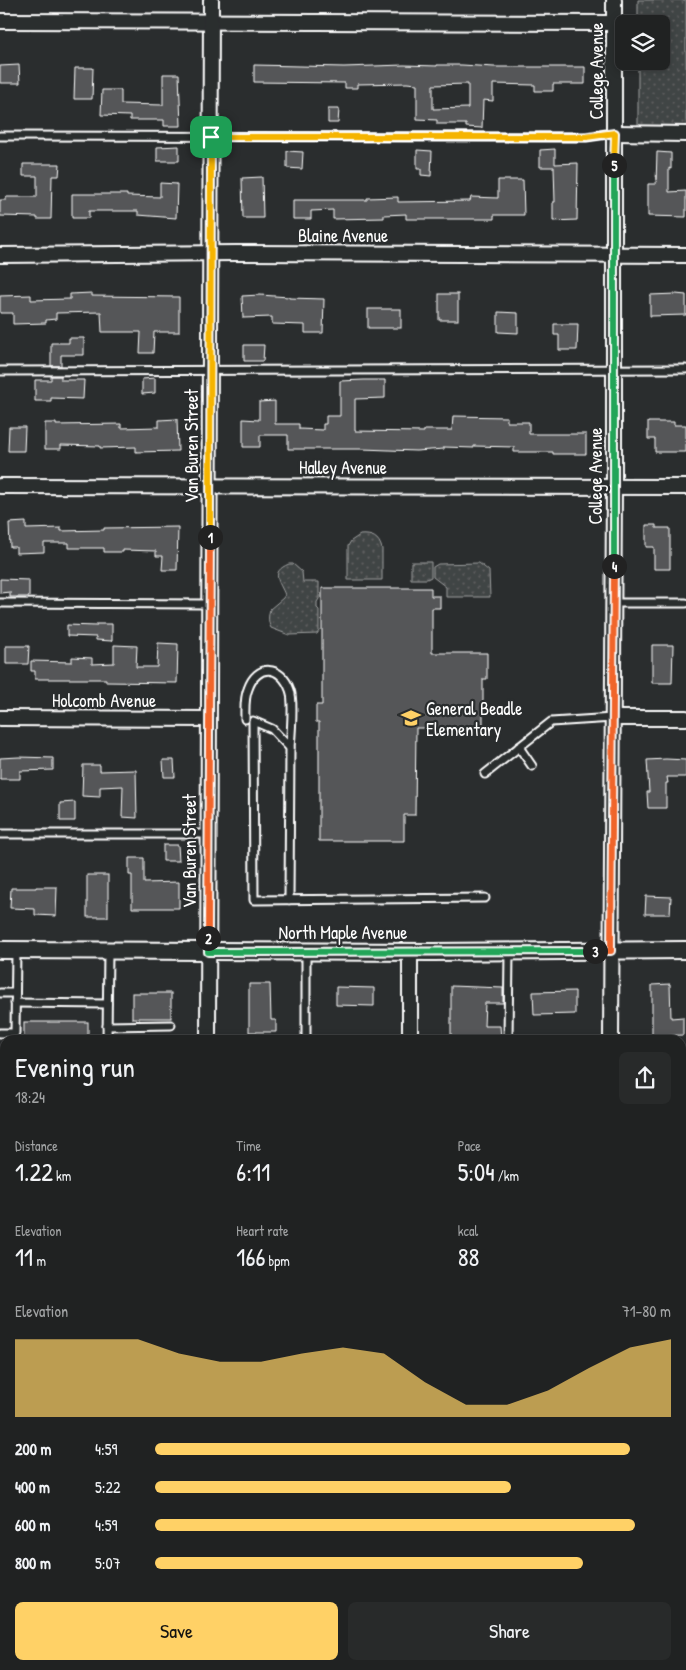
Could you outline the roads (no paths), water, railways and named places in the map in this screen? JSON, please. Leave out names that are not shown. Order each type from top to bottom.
[{"type":"street","name":"Van Buren Street","points":[[208,1035],[211,0]]},
{"type":"street","name":"College Avenue","points":[[611,1035],[614,0]]},
{"type":"street","points":[[0,21],[614,23]]},
{"type":"street","points":[[615,133],[686,134]]},
{"type":"street","name":"Blaine Avenue","points":[[0,255],[210,253],[686,255]]},
{"type":"street","name":"Halley Avenue","points":[[0,486],[686,487]]},
{"type":"street","name":"Holcomb Avenue","points":[[0,718],[208,719]]},
{"type":"street","points":[[613,718],[686,718]]},
{"type":"street","name":"North Maple Avenue","points":[[8,951],[509,952],[686,950]]},
{"type":"street","points":[[410,952],[410,1035]]},
{"type":"lane","points":[[0,136],[586,137],[615,133]]},
{"type":"lane","points":[[0,370],[686,369]]},
{"type":"lane","points":[[0,603],[209,604]]},
{"type":"lane","points":[[613,603],[686,603]]},
{"type":"lane","points":[[245,719],[246,691],[256,674],[272,670],[280,673],[291,692],[289,900]]},
{"type":"lane","points":[[485,774],[551,722],[613,718]]},
{"type":"lane","points":[[290,748],[272,729],[253,721],[254,900],[485,898]]},
{"type":"lane","points":[[519,747],[532,766]]},
{"type":"lane","points":[[0,834],[208,834]]},
{"type":"lane","points":[[0,1033],[15,1033],[15,993],[8,951]]},
{"type":"lane","points":[[107,1035],[108,951]]},
{"type":"lane","points":[[306,952],[306,1035]]},
{"type":"lane","points":[[508,1035],[509,952]]},
{"type":"lane","points":[[0,993],[15,993]]},
{"type":"lane","points":[[15,1003],[107,1004]]},
{"type":"lane","points":[[107,1026],[171,1025]]},
{"type":"place","name":"General Beadle Elementary","points":[[411,718]]}]
